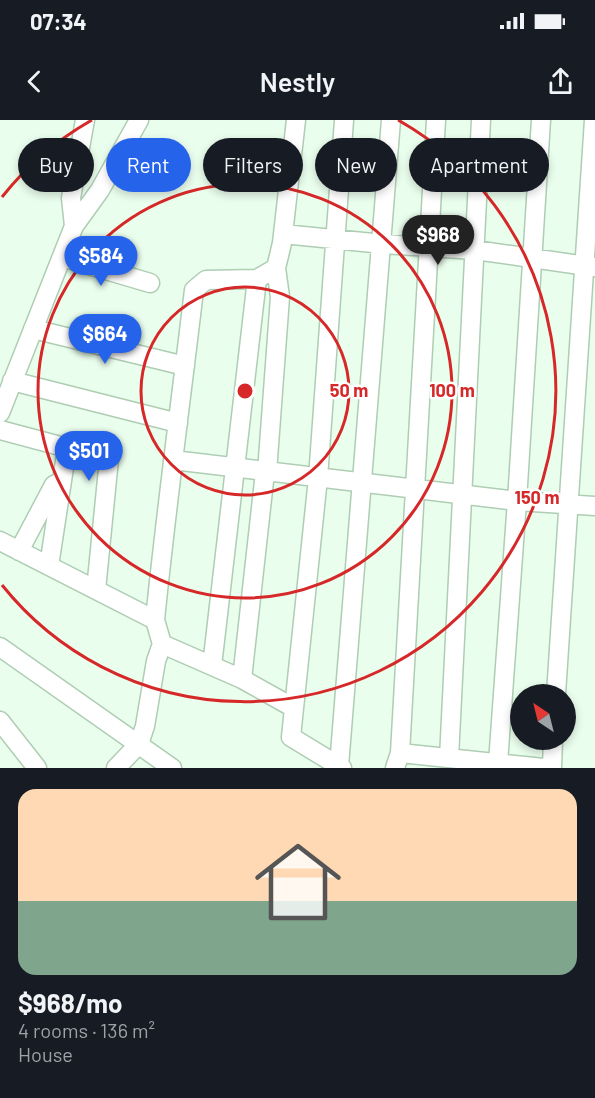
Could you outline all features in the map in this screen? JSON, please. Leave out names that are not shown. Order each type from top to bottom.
[{"type":"street","points":[[75,226],[71,198],[85,120]]},
{"type":"street","points":[[0,412],[75,226],[100,190],[139,120]]},
{"type":"street","points":[[242,679],[266,472],[280,297],[276,268],[283,234],[296,120]]},
{"type":"street","points":[[344,120],[318,478],[291,737],[340,767],[361,483],[392,120]]},
{"type":"street","points":[[436,120],[397,761],[448,758],[544,768]]},
{"type":"street","points":[[448,758],[482,120]]},
{"type":"street","points":[[498,763],[518,501],[541,120]]},
{"type":"street","points":[[557,684],[568,504],[589,267],[594,120]]},
{"type":"street","points":[[283,234],[428,248],[475,250],[589,267]]},
{"type":"street","points":[[62,257],[150,283]]},
{"type":"street","points":[[116,768],[139,744],[145,726],[156,661],[162,644],[155,620],[166,509],[194,290],[206,280],[257,279],[276,268]]},
{"type":"street","points":[[212,666],[257,279]]},
{"type":"street","points":[[33,329],[185,366]]},
{"type":"street","points":[[12,381],[178,423]]},
{"type":"street","points":[[0,430],[109,459],[96,590]]},
{"type":"street","points":[[49,566],[67,448]]},
{"type":"street","points":[[173,460],[518,501],[595,506]]},
{"type":"street","points":[[19,551],[54,485],[62,482]]},
{"type":"street","points":[[0,541],[155,620]]},
{"type":"street","points":[[162,644],[242,679],[294,708]]},
{"type":"street","points":[[0,647],[172,768]]},
{"type":"street","points":[[0,721],[37,768]]},
{"type":"street","points":[[552,768],[553,750]]}]
